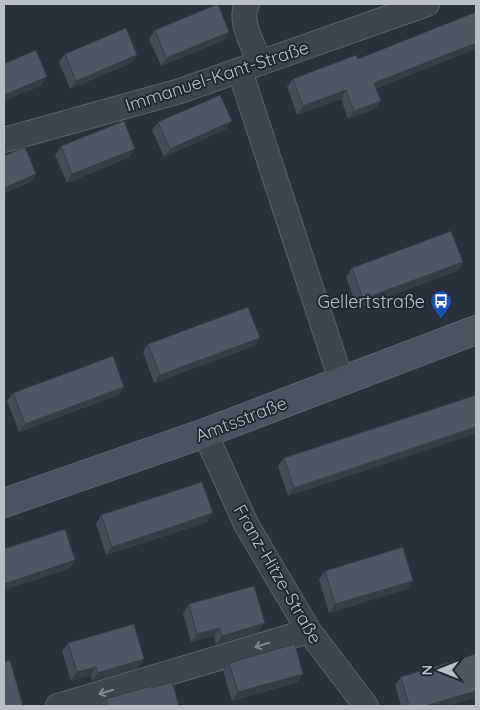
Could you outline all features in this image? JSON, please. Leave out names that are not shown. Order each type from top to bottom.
[{"type":"street","points":[[247,4],[244,10],[244,22],[250,67],[341,380]]},
{"type":"street","name":"Immanuel-Kant-Straße","points":[[4,140],[112,112],[250,67],[383,11],[427,4]]},
{"type":"street","name":"Amtsstraße","points":[[4,504],[205,433],[476,330]]},
{"type":"street","name":"Franz-Hitze-Straße","points":[[205,433],[246,524],[308,631],[366,706]]},
{"type":"street","points":[[58,706],[308,631]]},
{"type":"building","points":[[218,4],[229,32],[166,58],[155,30]]},
{"type":"building","points":[[476,12],[476,43],[374,83],[381,101],[354,111],[346,90],[303,106],[293,79],[356,55],[358,59]]},
{"type":"building","points":[[126,28],[137,55],[76,81],[65,54]]},
{"type":"building","points":[[36,50],[47,77],[4,95],[4,64]]},
{"type":"building","points":[[220,95],[232,121],[170,149],[158,122]]},
{"type":"building","points":[[124,121],[135,149],[72,174],[61,146]]},
{"type":"building","points":[[25,147],[36,174],[4,188],[4,156]]},
{"type":"building","points":[[451,231],[463,262],[363,299],[352,268]]},
{"type":"building","points":[[248,307],[260,338],[160,375],[148,344]]},
{"type":"building","points":[[113,356],[124,387],[25,424],[13,393]]},
{"type":"building","points":[[476,395],[476,427],[294,488],[284,458]]},
{"type":"building","points":[[202,482],[213,513],[112,547],[101,515]]},
{"type":"building","points":[[65,529],[75,560],[4,584],[4,549]]},
{"type":"building","points":[[403,547],[413,581],[335,604],[325,571]]},
{"type":"building","points":[[254,586],[265,623],[222,636],[220,628],[197,634],[189,604]]},
{"type":"building","points":[[134,624],[144,659],[98,673],[96,667],[77,672],[68,643]]},
{"type":"building","points":[[295,644],[303,674],[238,692],[229,663]]},
{"type":"building","points":[[476,654],[476,691],[425,706],[409,706],[401,677]]},
{"type":"building","points":[[10,660],[23,706],[4,706],[4,662]]},
{"type":"building","points":[[172,682],[179,706],[108,706],[106,699]]},
{"type":"place","name":"Gellertstraße","points":[[441,320]]}]
